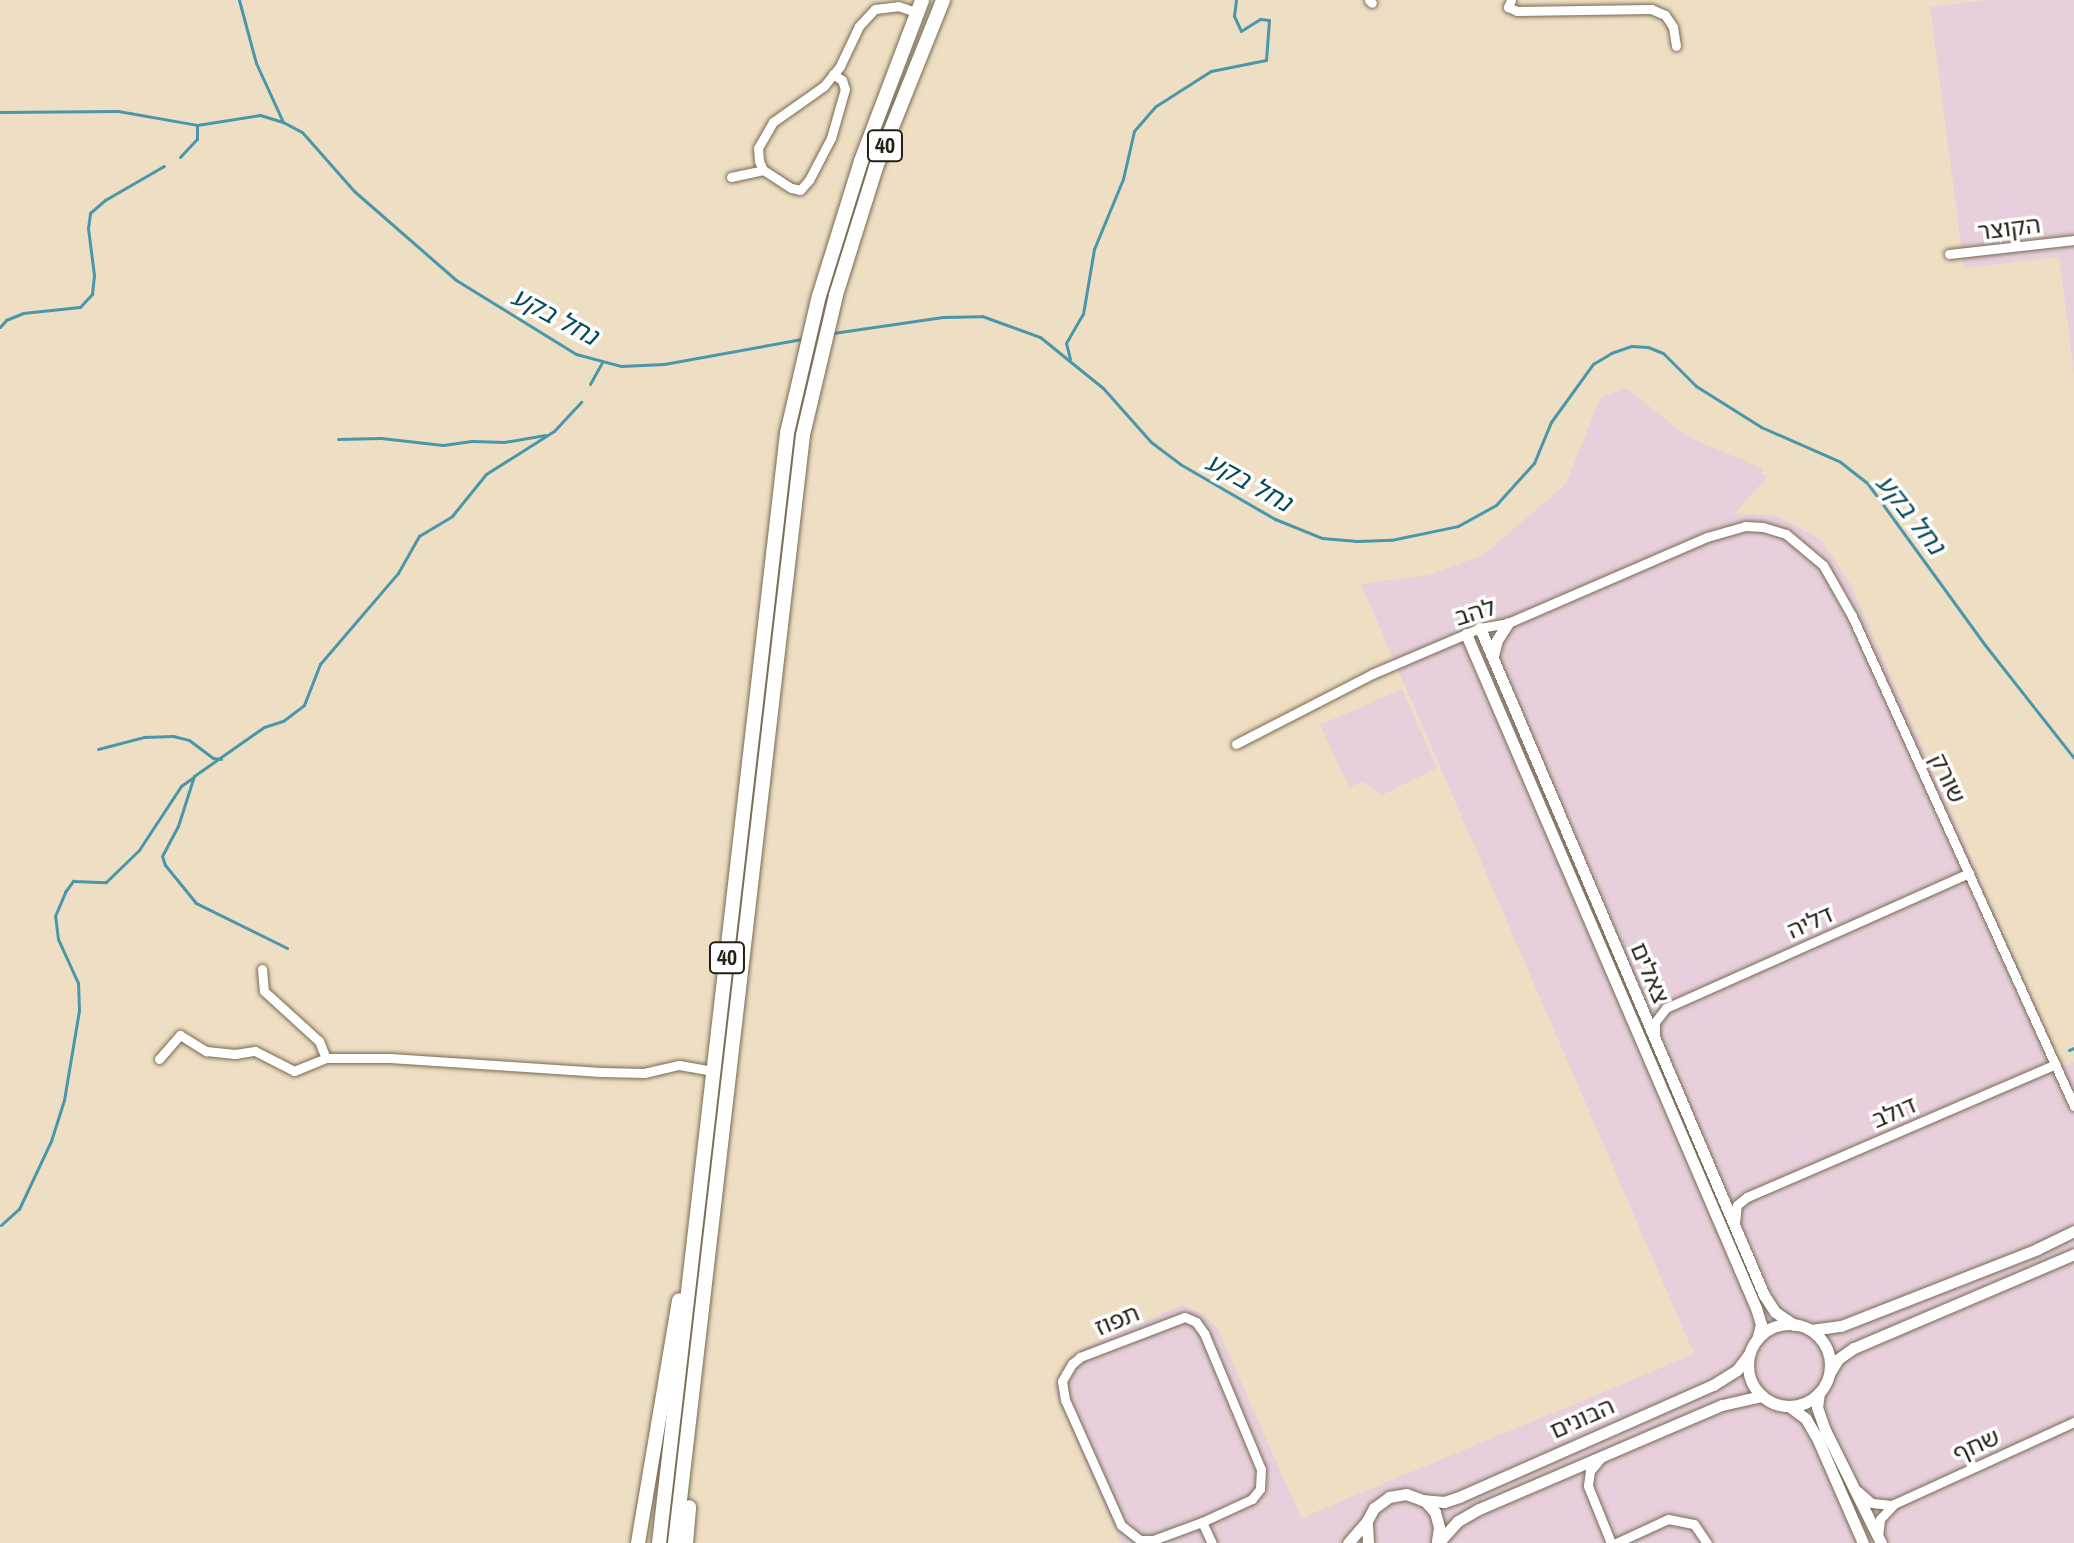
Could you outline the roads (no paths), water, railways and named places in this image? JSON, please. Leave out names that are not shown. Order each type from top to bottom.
[{"type":"highway","name":"40","points":[[675,1543],[793,507],[815,377],[836,295],[876,167],[943,0]]},
{"type":"highway","name":"40","points":[[659,1543],[777,505],[799,374],[819,296],[861,161],[920,7]]},
{"type":"highway","points":[[638,1543],[707,1134]]},
{"type":"highway","points":[[686,1543],[700,1337]]},
{"type":"street","points":[[1511,0],[1508,7],[1517,11],[1651,9],[1665,15],[1673,27],[1676,46]]},
{"type":"street","points":[[763,170],[758,148],[773,122],[813,96],[833,74],[859,26],[875,9],[920,7]]},
{"type":"street","points":[[731,177],[763,170],[800,190],[809,180],[831,138],[844,99],[842,80],[833,74]]},
{"type":"street","name":"הקוצר","points":[[1949,254],[2074,240]]},
{"type":"street","name":"שורק","points":[[1731,529],[1763,527],[1786,534],[1823,565],[1852,616],[2074,1106]]},
{"type":"street","name":"להב","points":[[1236,744],[1372,674],[1480,628],[1508,623],[1731,529]]},
{"type":"street","points":[[1493,657],[1497,640],[1508,623]]},
{"type":"street","name":"צאלים","points":[[1480,628],[1769,1305],[1780,1317],[1794,1325]]},
{"type":"street","name":"צאלים","points":[[1466,634],[1756,1308],[1761,1324],[1757,1340]]},
{"type":"street","name":"דליה","points":[[1666,1008],[1969,873]]},
{"type":"street","points":[[262,969],[264,991],[319,1041],[326,1058]]},
{"type":"street","points":[[1636,997],[1647,1006],[1666,1008]]},
{"type":"street","points":[[1656,1041],[1655,1022],[1666,1008]]},
{"type":"street","points":[[159,1059],[180,1035],[206,1051],[255,1051],[294,1071],[326,1058],[485,1062],[644,1073],[679,1065],[714,1071]]},
{"type":"street","name":"דולב","points":[[1747,1197],[2056,1064]]},
{"type":"street","points":[[1719,1188],[1725,1194],[1747,1197]]},
{"type":"street","points":[[1736,1228],[1735,1212],[1747,1197]]},
{"type":"street","points":[[1863,1543],[1806,1419],[1788,1406],[1762,1396],[1750,1377],[1749,1354],[1757,1340],[1773,1327],[1794,1325],[1811,1330],[1841,1326],[2037,1249],[2074,1231]]},
{"type":"street","points":[[1788,1406],[1800,1405],[1819,1393],[1838,1359],[1854,1348],[2074,1254]]},
{"type":"street","name":"תפוז","points":[[1185,1317],[1196,1322],[1204,1333],[1262,1479],[1260,1489],[1252,1499],[1202,1522],[1153,1540],[1140,1540],[1130,1534],[1121,1525],[1063,1392],[1065,1373],[1080,1357],[1185,1317]]},
{"type":"street","points":[[1811,1330],[1828,1354],[1829,1374]]},
{"type":"street","name":"הבונים","points":[[1367,1521],[1374,1508],[1389,1497],[1406,1494],[1422,1500],[1444,1502],[1459,1497],[1713,1385],[1737,1370],[1749,1354]]},
{"type":"street","points":[[1819,1393],[1821,1421],[1880,1540]]},
{"type":"street","name":"הבונים","points":[[1438,1543],[1458,1521],[1479,1509],[1722,1405],[1762,1396]]},
{"type":"street","name":"שחף","points":[[1894,1504],[2074,1422]]},
{"type":"street","points":[[1588,1486],[1590,1471],[1603,1455]]},
{"type":"street","points":[[1560,1474],[1576,1476],[1588,1486],[1614,1543],[1668,1519],[1694,1524],[1707,1543]]},
{"type":"street","points":[[1857,1490],[1872,1503],[1894,1504]]},
{"type":"street","points":[[1422,1500],[1437,1518],[1438,1543]]},
{"type":"street","points":[[1880,1540],[1880,1519],[1894,1504]]},
{"type":"street","points":[[1348,1543],[1367,1521]]},
{"type":"street","points":[[1367,1521],[1368,1543]]},
{"type":"street","points":[[1202,1522],[1212,1543]]},
{"type":"waterway","points":[[239,0],[256,63],[283,122]]},
{"type":"waterway","points":[[1070,359],[1066,343],[1083,314],[1094,249],[1123,179],[1134,131],[1156,106],[1211,71],[1266,60],[1269,20],[1260,19],[1241,31],[1234,16],[1236,0]]},
{"type":"waterway","name":"נחל בקע","points":[[0,112],[118,111],[197,125],[260,115],[283,122],[302,132],[354,191],[456,280],[576,354],[621,366],[664,364],[802,339]]},
{"type":"waterway","points":[[180,157],[197,139],[197,125]]},
{"type":"waterway","points":[[0,327],[6,320],[23,313],[80,307],[92,294],[94,275],[88,228],[90,213],[105,200],[164,166]]},
{"type":"waterway","name":"נחל בקע","points":[[833,333],[943,317],[982,316],[1040,337],[1103,388],[1151,442],[1180,464],[1275,519],[1322,538],[1357,541],[1391,540],[1458,526],[1496,505],[1534,463],[1551,422],[1593,364],[1631,346],[1648,347],[1663,353],[1696,386],[1761,427],[1839,461],[1868,484],[1985,645],[2074,758]]},
{"type":"waterway","points":[[590,384],[602,362]]},
{"type":"waterway","points":[[287,948],[196,903],[165,865],[162,856],[178,826],[194,776],[264,727],[283,721],[304,705],[320,664],[398,573],[419,536],[452,516],[486,474],[554,431],[581,402]]},
{"type":"waterway","points":[[338,439],[381,438],[443,445],[472,441],[504,442],[545,435]]},
{"type":"waterway","points":[[98,749],[144,737],[173,736],[189,740],[213,758],[221,759]]},
{"type":"waterway","points":[[1,1225],[19,1209],[51,1141],[64,1100],[79,1010],[78,983],[58,939],[55,916],[65,892],[73,881],[106,882],[139,850],[181,786],[194,777]]},
{"type":"waterway","points":[[2069,1050],[2074,1048]]}]
